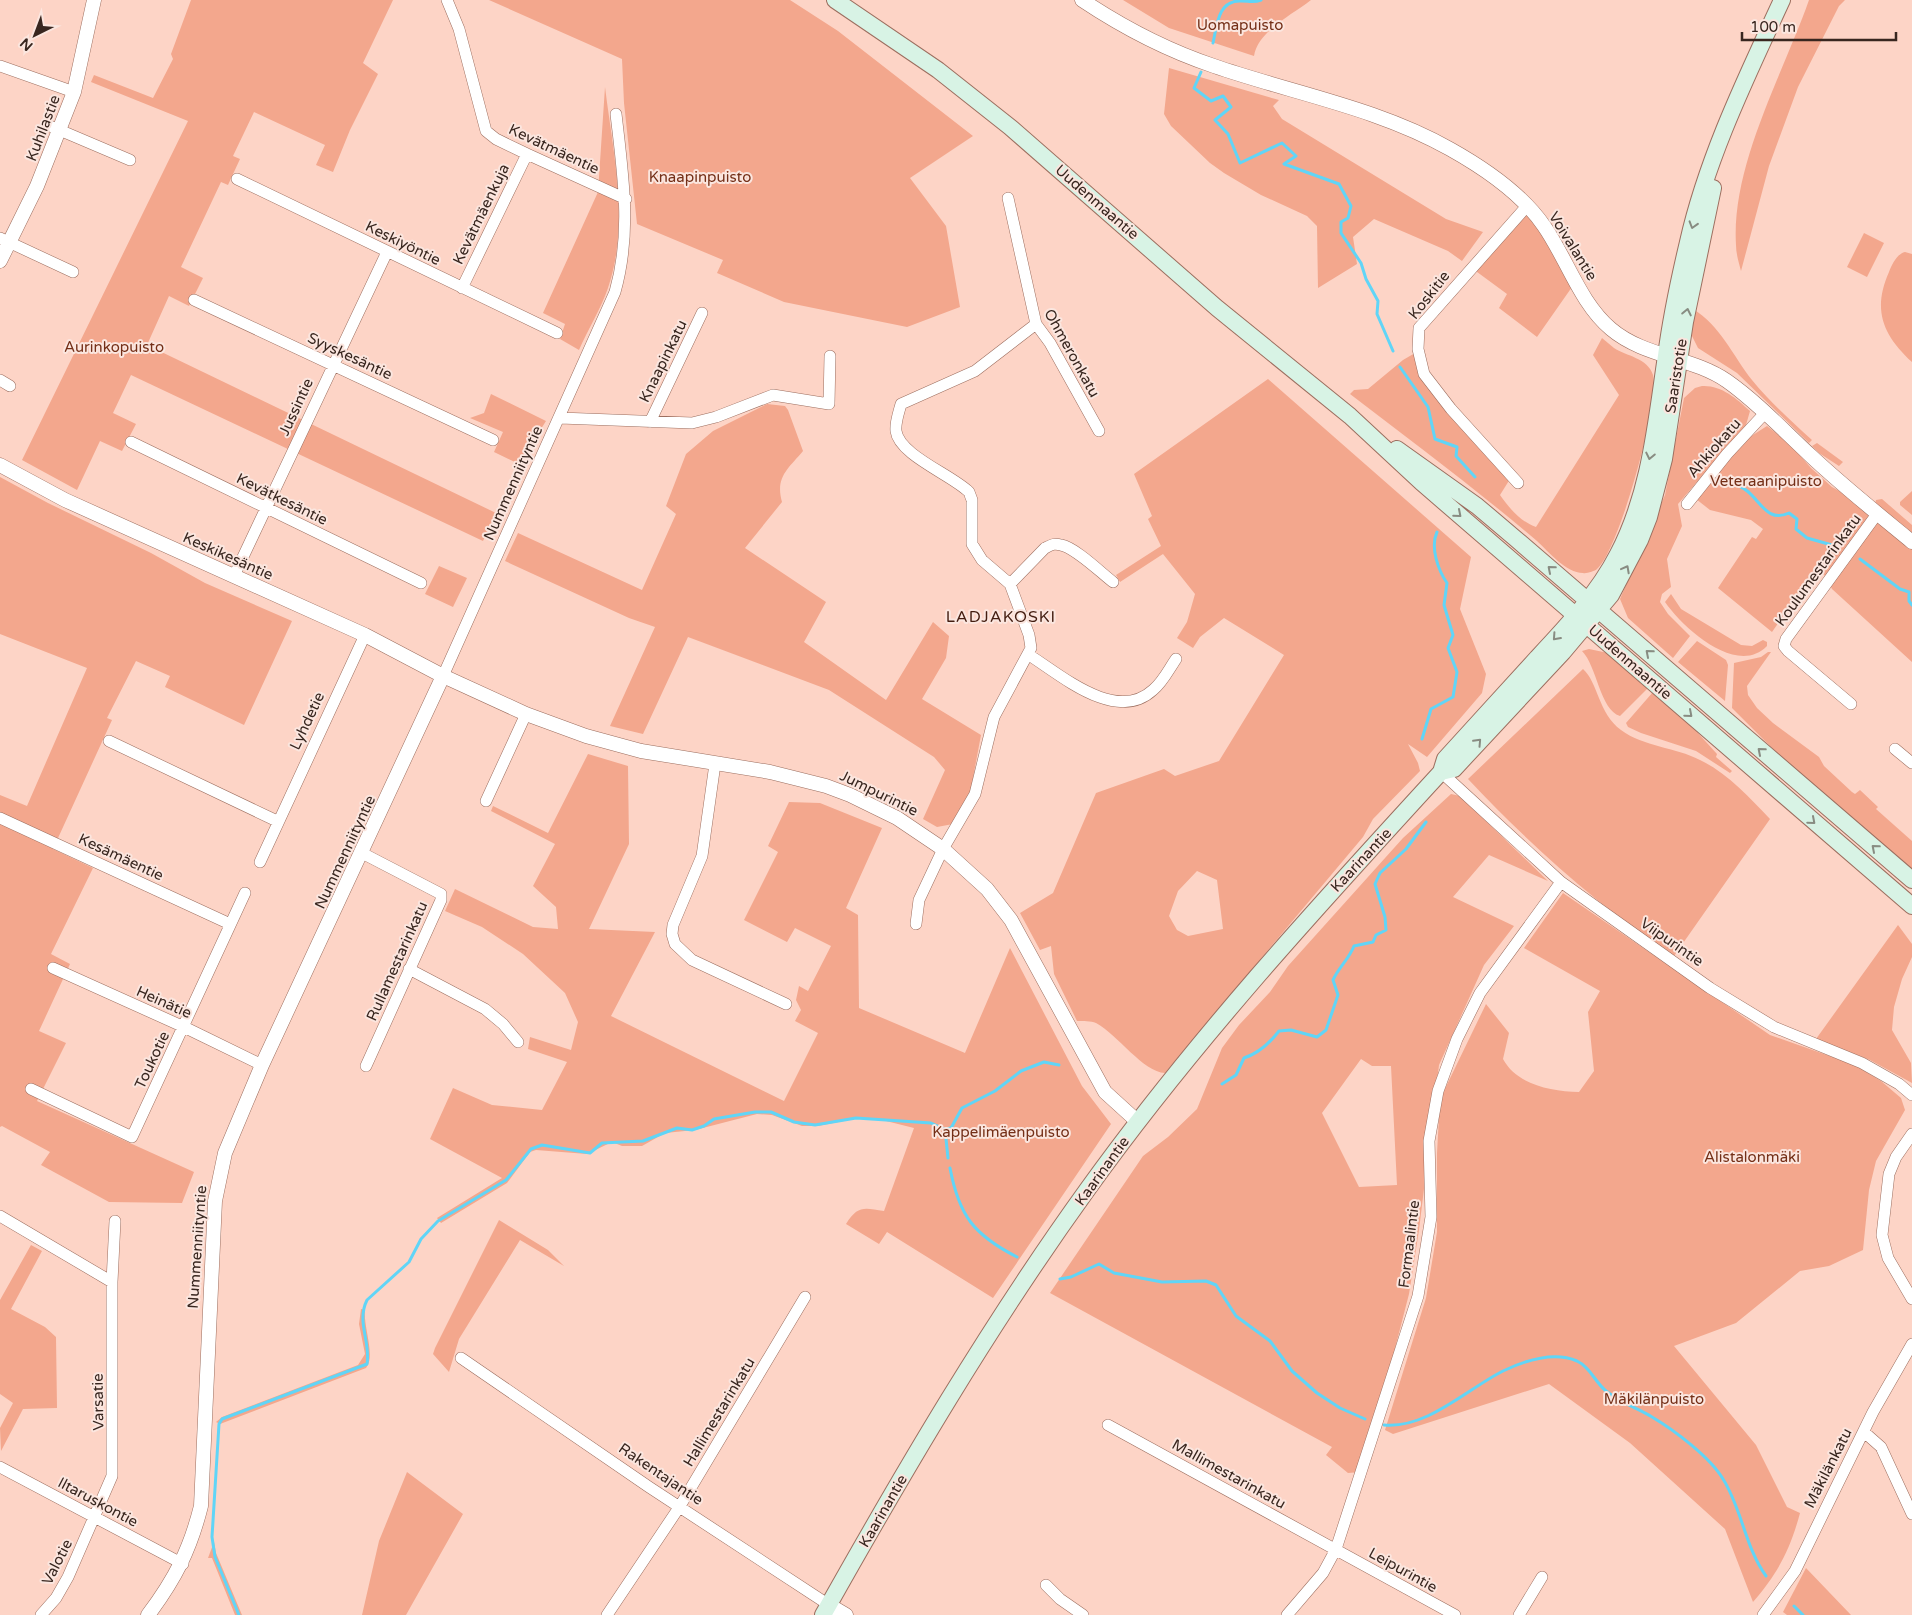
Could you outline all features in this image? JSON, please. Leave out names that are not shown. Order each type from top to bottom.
[{"type":"main road","name":"Uudenmaantie","points":[[835,0],[938,70],[1010,127],[1217,308],[1350,416],[1477,506],[1912,880]]},
{"type":"main road","name":"Saaristotie","points":[[1581,620],[1593,605],[1611,595],[1628,566],[1649,518],[1664,459],[1672,358],[1688,240],[1705,184],[1732,113],[1782,0]]},
{"type":"main road","name":"Uudenmaantie","points":[[1350,416],[1421,482],[1912,906]]},
{"type":"main road","name":"Kaarinantie","points":[[826,1610],[937,1416],[974,1357],[1082,1198],[1138,1122],[1300,926],[1441,772],[1454,769],[1581,620]]},
{"type":"street","name":"Kuhilastie","points":[[0,261],[5,241],[37,186],[55,128],[74,92],[94,0]]},
{"type":"street","name":"Kevätmäentie","points":[[447,0],[459,29],[481,118],[486,131],[496,139],[626,199]]},
{"type":"street","name":"Voivalantie","points":[[1082,0],[1127,29],[1180,54],[1386,120],[1424,135],[1478,167],[1527,206],[1543,224],[1590,305],[1602,320],[1627,340],[1717,374],[1765,413],[1834,478],[1912,542]]},
{"type":"street","points":[[0,66],[74,92]]},
{"type":"street","name":"Nummenniityntie","points":[[148,1615],[182,1564],[193,1538],[201,1506],[212,1238],[218,1177],[225,1153],[262,1065],[443,676],[615,292],[623,259],[626,199],[616,114]]},
{"type":"street","points":[[55,128],[130,160]]},
{"type":"street","name":"Kevätmäenkuja","points":[[462,288],[527,154]]},
{"type":"street","name":"Keskiyöntie","points":[[237,179],[557,333]]},
{"type":"street","name":"Ohmeronkatu","points":[[1008,198],[1036,324],[1050,343],[1099,431]]},
{"type":"street","name":"Koskitie","points":[[1518,483],[1451,409],[1424,374],[1418,349],[1419,328],[1527,206]]},
{"type":"street","points":[[5,241],[73,272]]},
{"type":"street","name":"Jussintie","points":[[234,576],[387,252]]},
{"type":"street","name":"Syyskesäntie","points":[[194,300],[493,440]]},
{"type":"street","name":"Knaapinkatu","points":[[650,422],[702,313]]},
{"type":"street","points":[[916,924],[919,900],[940,854],[975,794],[994,717],[1029,654],[1029,634],[1010,584],[975,552],[971,535],[972,500],[969,492],[903,445],[896,431],[897,423],[901,404],[975,371],[1036,324]]},
{"type":"street","points":[[560,418],[686,423],[703,421],[773,395],[829,404],[830,356]]},
{"type":"street","name":"Ahkiokatu","points":[[1687,504],[1704,481],[1765,413]]},
{"type":"street","name":"Kevätkesäntie","points":[[131,442],[421,583]]},
{"type":"street","name":"Keskikesäntie","points":[[0,465],[65,500],[365,635],[443,676]]},
{"type":"street","name":"Koulumestarinkatu","points":[[1850,704],[1784,646],[1786,639],[1877,514]]},
{"type":"street","points":[[1010,584],[1045,548],[1053,544],[1070,549],[1113,582]]},
{"type":"street","name":"Lyhdetie","points":[[260,862],[277,821],[365,635]]},
{"type":"street","points":[[1029,654],[1088,693],[1118,702],[1146,696],[1160,683],[1176,659]]},
{"type":"street","name":"Jumpurintie","points":[[443,676],[526,714],[614,744],[797,778],[850,795],[897,818],[987,890],[1011,920],[1105,1092],[1138,1122]]},
{"type":"street","points":[[486,801],[526,714]]},
{"type":"street","points":[[109,742],[277,821]]},
{"type":"street","points":[[1895,749],[1912,763]]},
{"type":"street","points":[[715,764],[702,856],[675,916],[672,934],[681,952],[692,960],[786,1004]]},
{"type":"street","name":"Viipurintie","points":[[1441,772],[1561,882],[1710,988],[1774,1027],[1862,1064],[1899,1084],[1912,1095]]},
{"type":"street","name":"Kesämäentie","points":[[0,818],[230,924]]},
{"type":"street","name":"Rullamestarinkatu","points":[[362,853],[441,894],[441,900],[366,1066]]},
{"type":"street","name":"Formaalintie","points":[[1287,1615],[1323,1573],[1336,1549],[1418,1296],[1431,1217],[1429,1142],[1438,1091],[1457,1039],[1480,993],[1561,882]]},
{"type":"street","name":"Toukotie","points":[[31,1089],[132,1137],[245,894]]},
{"type":"street","name":"Heinätie","points":[[52,968],[184,1027],[262,1065]]},
{"type":"street","points":[[409,969],[485,1009],[503,1024],[518,1042]]},
{"type":"street","points":[[1912,1134],[1896,1157],[1889,1174],[1882,1235],[1888,1258],[1912,1299]]},
{"type":"street","points":[[0,1216],[112,1282]]},
{"type":"street","name":"Varsatie","points":[[95,1518],[114,1468],[112,1282],[115,1221]]},
{"type":"street","name":"Hallimestarinkatu","points":[[607,1615],[680,1506],[805,1298]]},
{"type":"street","name":"Mäkilänkatu","points":[[1763,1615],[1795,1571],[1864,1432],[1912,1344]]},
{"type":"street","name":"Rakentajantie","points":[[461,1358],[680,1506],[826,1610],[846,1615]]},
{"type":"street","name":"Mallimestarinkatu","points":[[1108,1425],[1336,1549]]},
{"type":"street","points":[[1864,1432],[1881,1447],[1912,1514]]},
{"type":"street","name":"Iltaruskontie","points":[[0,1467],[182,1564]]},
{"type":"street","name":"Valotie","points":[[41,1615],[62,1587],[95,1518]]},
{"type":"street","name":"Leipurintie","points":[[1336,1549],[1455,1615]]},
{"type":"street","points":[[1519,1615],[1542,1577]]},
{"type":"street","points":[[1046,1585],[1060,1599],[1084,1615]]},
{"type":"green space","name":"Aurinkopuisto","points":[[191,0],[393,0],[363,63],[378,74],[350,130],[333,172],[316,165],[325,145],[254,112],[233,156],[240,159],[228,185],[221,182],[181,267],[203,278],[189,306],[169,296],[147,345],[496,513],[483,541],[131,375],[113,413],[136,424],[122,451],[100,441],[77,490],[22,460],[188,121],[91,82],[94,75],[153,98],[173,59],[171,54]]},
{"type":"green space","name":"Knaapinpuisto","points":[[489,0],[790,0],[838,31],[973,136],[910,178],[946,226],[960,307],[907,327],[784,302],[717,273],[723,260],[637,224],[624,103],[622,59]]},
{"type":"green space","name":"Uomapuisto","points":[[1123,0],[1311,0],[1269,31],[1257,47],[1254,56],[1169,28]]},
{"type":"green space","points":[[1809,0],[1845,0],[1839,6],[1798,87],[1769,166],[1741,271],[1736,245],[1737,215],[1742,183],[1761,120]]},
{"type":"green space","points":[[1169,68],[1279,100],[1273,106],[1282,119],[1446,219],[1483,232],[1462,261],[1448,251],[1374,219],[1353,237],[1357,264],[1318,288],[1317,226],[1307,216],[1261,195],[1224,173],[1210,163],[1171,126],[1164,114]]},
{"type":"green space","points":[[605,87],[618,188],[618,238],[615,263],[608,288],[579,350],[560,339],[565,324],[543,313],[598,192]]},
{"type":"green space","points":[[1526,214],[1539,229],[1572,287],[1537,337],[1499,308],[1507,294],[1473,269]]},
{"type":"green space","points":[[1864,233],[1884,243],[1867,277],[1847,267]]},
{"type":"green space","points":[[1905,252],[1912,254],[1912,362],[1887,332],[1881,310],[1881,298],[1890,269],[1897,257]]},
{"type":"green space","points":[[1693,309],[1719,332],[1752,380],[1812,440],[1809,443],[1737,373],[1698,348],[1692,336]]},
{"type":"green space","points":[[1602,338],[1619,351],[1642,361],[1650,369],[1653,375],[1654,390],[1636,475],[1616,534],[1606,556],[1597,569],[1588,573],[1570,570],[1564,566],[1537,541],[1445,466],[1350,394],[1354,390],[1368,389],[1403,360],[1415,353],[1510,479],[1500,495],[1507,505],[1525,522],[1536,527],[1619,395],[1593,355]]},
{"type":"green space","points":[[1268,379],[1471,557],[1460,609],[1486,674],[1482,693],[1427,757],[1408,744],[1420,771],[1373,819],[1363,837],[1165,1073],[1157,1071],[1139,1060],[1096,1023],[1077,1021],[1054,974],[1051,946],[1040,950],[1020,913],[1053,893],[1096,793],[1164,769],[1175,776],[1219,761],[1284,655],[1224,618],[1200,637],[1193,648],[1177,638],[1187,622],[1195,594],[1163,554],[1120,582],[1116,575],[1161,546],[1148,519],[1152,516],[1134,474]],"holes":[[[1197,871],[1217,880],[1223,929],[1188,936],[1177,930],[1169,916],[1178,891]]]},
{"type":"green space","points":[[1702,386],[1722,390],[1734,397],[1750,411],[1746,425],[1678,504],[1682,526],[1667,559],[1671,587],[1662,594],[1660,602],[1668,614],[1690,636],[1673,658],[1628,618],[1620,599],[1665,495],[1684,398],[1695,388]]},
{"type":"green space","points":[[491,394],[546,421],[519,464],[494,452],[503,432],[470,418],[484,413]]},
{"type":"green space","points":[[767,404],[785,406],[803,451],[784,474],[780,486],[782,502],[745,548],[826,602],[804,642],[886,700],[933,622],[949,636],[946,658],[922,699],[981,735],[970,794],[953,824],[937,827],[923,819],[945,770],[934,757],[829,690],[688,637],[643,734],[610,726],[655,627],[629,618],[505,561],[518,533],[642,590],[676,514],[666,506],[686,454],[713,431]]},
{"type":"green space","name":"Veteraanipuisto","points":[[1767,426],[1791,445],[1811,468],[1832,487],[1852,498],[1912,549],[1912,662],[1832,589],[1826,577],[1817,568],[1772,632],[1718,588],[1752,537],[1756,539],[1763,529],[1751,520],[1710,510],[1696,499],[1745,440]]},
{"type":"green space","points":[[1817,443],[1843,462],[1839,466],[1819,453],[1812,446]]},
{"type":"green space","points":[[0,477],[48,503],[151,553],[205,583],[292,621],[244,725],[165,687],[170,676],[136,661],[107,718],[112,720],[53,849],[93,868],[51,954],[70,964],[39,1031],[66,1043],[37,1101],[194,1172],[182,1203],[109,1202],[41,1165],[50,1152],[2,1126],[0,1127],[0,795],[27,806],[87,668],[0,634]]},
{"type":"green space","points":[[1912,491],[1912,515],[1900,505],[1900,502]]},
{"type":"green space","points":[[1882,499],[1912,525],[1912,535],[1875,504],[1876,500]]},
{"type":"green space","points":[[439,566],[467,578],[453,607],[425,594]]},
{"type":"green space","points":[[1671,594],[1681,609],[1741,645],[1752,646],[1763,640],[1767,642],[1767,646],[1755,654],[1741,656],[1726,653],[1697,636],[1673,613],[1665,602]]},
{"type":"green space","points":[[1697,641],[1726,660],[1728,665],[1725,701],[1678,662]]},
{"type":"green space","points":[[1589,649],[1608,653],[1648,688],[1620,716],[1613,712],[1603,697],[1587,658],[1582,651]]},
{"type":"green space","points":[[1771,652],[1747,686],[1748,695],[1757,708],[1773,723],[1819,757],[1824,766],[1852,792],[1855,794],[1860,790],[1878,807],[1876,809],[1912,841],[1912,870],[1775,751],[1732,708],[1734,663],[1761,657]]},
{"type":"green space","points":[[1583,669],[1592,682],[1607,715],[1621,730],[1650,744],[1680,752],[1710,765],[1737,786],[1770,819],[1674,956],[1619,917],[1566,874],[1515,827],[1468,779]]},
{"type":"green space","points":[[1653,692],[1687,721],[1717,754],[1716,757],[1732,771],[1730,773],[1696,751],[1628,727],[1626,723]]},
{"type":"green space","name":"Kappelimäenpuisto","points":[[588,754],[628,766],[629,844],[589,929],[655,932],[611,1016],[784,1101],[818,1033],[795,1021],[801,1010],[796,1000],[799,986],[808,991],[831,946],[795,928],[787,942],[744,920],[778,852],[768,846],[789,802],[820,803],[882,828],[846,908],[858,915],[859,1008],[965,1053],[1010,948],[1082,1086],[1111,1124],[993,1298],[887,1232],[879,1244],[846,1224],[854,1214],[862,1209],[884,1211],[914,1128],[878,1119],[854,1119],[818,1126],[802,1126],[772,1115],[757,1114],[695,1130],[665,1133],[642,1146],[622,1146],[612,1142],[587,1154],[536,1150],[530,1152],[507,1183],[441,1223],[437,1218],[502,1178],[430,1139],[453,1088],[492,1105],[542,1110],[567,1062],[528,1049],[530,1037],[571,1050],[578,1022],[565,993],[523,954],[482,927],[445,911],[455,889],[533,927],[558,929],[556,907],[533,886],[555,844],[491,811],[493,806],[548,833]]},
{"type":"green space","points":[[1451,794],[1460,796],[1548,881],[1489,855],[1453,897],[1514,926],[1484,965],[1439,1065],[1419,1230],[1409,1294],[1374,1430],[1360,1472],[1348,1473],[1326,1455],[1332,1447],[1050,1293],[1143,1156],[1168,1137],[1197,1109],[1222,1048],[1239,1025],[1270,992],[1288,966],[1403,838]],"holes":[[[1361,1059],[1372,1066],[1391,1066],[1397,1185],[1359,1187],[1322,1113]]]},
{"type":"green space","points":[[1563,893],[1770,1035],[1855,1065],[1881,1081],[1901,1098],[1905,1110],[1876,1161],[1869,1190],[1863,1250],[1829,1266],[1800,1271],[1736,1323],[1674,1346],[1756,1445],[1787,1507],[1800,1513],[1782,1560],[1753,1602],[1725,1529],[1630,1443],[1549,1384],[1393,1434],[1385,1430],[1426,1298],[1437,1232],[1437,1153],[1440,1099],[1486,1004],[1509,1033],[1503,1059],[1509,1068],[1526,1081],[1546,1088],[1579,1092],[1594,1071],[1588,1012],[1600,991],[1524,948]]},
{"type":"green space","points":[[1898,925],[1912,944],[1912,957],[1902,979],[1894,1007],[1892,1030],[1911,1063],[1912,1083],[1870,1060],[1816,1039]]},
{"type":"green space","points":[[499,1220],[548,1250],[564,1266],[520,1240],[459,1339],[449,1372],[433,1354]]},
{"type":"green space","points":[[31,1245],[42,1251],[11,1309],[45,1327],[56,1337],[57,1408],[23,1409],[1,1451],[0,1428],[13,1403],[0,1394],[0,1300]]},
{"type":"green space","points":[[361,1309],[365,1310],[370,1349],[369,1363],[366,1368],[220,1424],[216,1422],[222,1417],[358,1365],[365,1354],[359,1324]]},
{"type":"green space","points":[[407,1472],[463,1514],[406,1615],[362,1615],[379,1541]]},
{"type":"green space","points":[[214,1542],[216,1553],[242,1615],[235,1615],[212,1558],[208,1558]]},
{"type":"green space","points":[[1806,1568],[1851,1615],[1787,1615],[1783,1612]]},
{"type":"waterway","points":[[1213,43],[1220,15],[1227,5],[1233,2],[1261,0]]},
{"type":"waterway","points":[[1201,72],[1194,88],[1211,101],[1223,96],[1231,107],[1215,120],[1228,134],[1240,163],[1282,143],[1296,156],[1284,164],[1339,184],[1351,206],[1348,218],[1341,222],[1341,233],[1361,263],[1366,279],[1378,301],[1377,314],[1393,351]]},
{"type":"waterway","points":[[1400,367],[1428,407],[1435,439],[1457,447],[1456,456],[1475,477]]},
{"type":"waterway","points":[[1733,485],[1741,487],[1748,492],[1772,514],[1780,516],[1789,513],[1797,519],[1796,529],[1807,538],[1832,545]]},
{"type":"waterway","points":[[1422,739],[1431,709],[1453,697],[1457,672],[1448,648],[1453,635],[1444,605],[1447,583],[1436,558],[1434,544],[1437,532]]},
{"type":"waterway","points":[[1860,559],[1900,589],[1909,592],[1909,601],[1912,605]]},
{"type":"waterway","points":[[1222,1084],[1236,1075],[1244,1058],[1263,1048],[1279,1031],[1291,1030],[1317,1037],[1326,1030],[1338,995],[1333,980],[1335,975],[1354,946],[1373,942],[1376,935],[1386,930],[1385,917],[1375,884],[1380,873],[1406,849],[1426,822]]},
{"type":"waterway","points":[[239,1615],[215,1557],[212,1537],[219,1424],[222,1419],[367,1364],[368,1356],[363,1324],[364,1308],[367,1300],[409,1262],[421,1239],[438,1221],[506,1180],[531,1149],[542,1145],[590,1153],[602,1143],[643,1141],[677,1128],[692,1130],[704,1126],[714,1119],[755,1112],[771,1112],[794,1122],[815,1125],[856,1118],[931,1123],[944,1129],[951,1128],[962,1108],[995,1091],[1021,1071],[1044,1062],[1059,1065]]},
{"type":"waterway","points":[[948,1158],[946,1139],[951,1128]]},
{"type":"waterway","points":[[950,1168],[958,1199],[971,1222],[990,1241],[1017,1257]]},
{"type":"waterway","points":[[1060,1279],[1071,1277],[1099,1264],[1114,1273],[1162,1282],[1206,1281],[1216,1285],[1236,1316],[1270,1341],[1292,1371],[1317,1393],[1340,1408],[1365,1419]]},
{"type":"waterway","points":[[1384,1425],[1400,1425],[1416,1421],[1446,1406],[1503,1371],[1520,1364],[1549,1357],[1568,1358],[1577,1361],[1611,1395],[1671,1429],[1710,1462],[1723,1479],[1735,1503],[1753,1553],[1766,1576]]},
{"type":"waterway","points":[[1794,1606],[1803,1615]]},
{"type":"district","name":"LADJAKOSKI","points":[[1001,616]]},
{"type":"park label","name":"Alistalonmäki","points":[[1752,1157]]},
{"type":"park label","name":"Mäkilänpuisto","points":[[1654,1399]]}]
